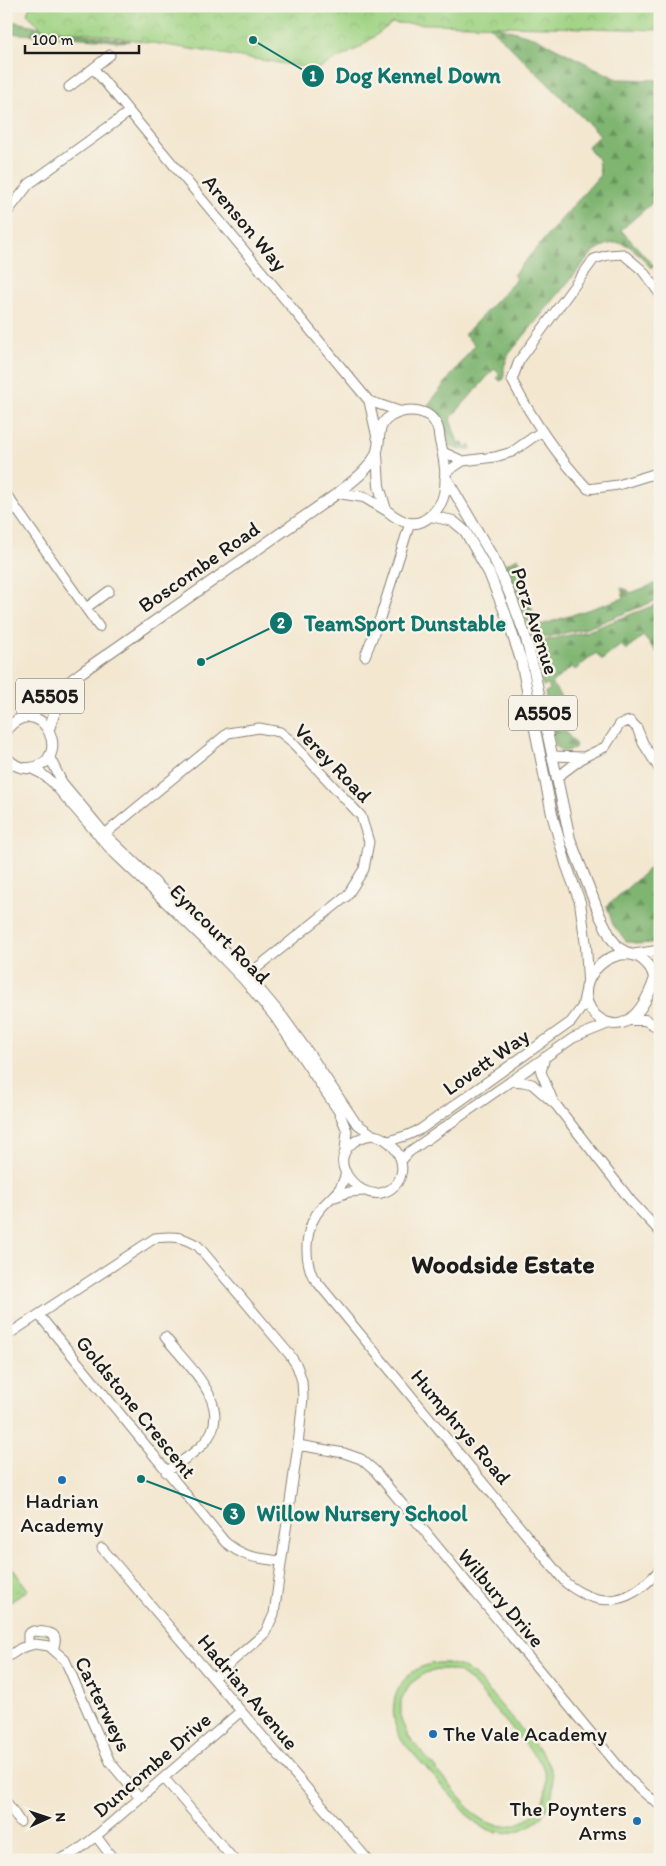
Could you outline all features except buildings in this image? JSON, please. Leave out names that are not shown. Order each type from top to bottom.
[{"type":"main road","name":"A5505","points":[[399,411],[414,410],[428,415],[437,426],[443,452],[444,494],[439,506],[431,516]]},
{"type":"main road","points":[[386,510],[379,486],[378,438],[382,423],[399,411]]},
{"type":"main road","name":"Boscombe Road","points":[[18,720],[82,672],[338,493],[368,468],[377,454]]},
{"type":"main road","name":"Porz Avenue","points":[[445,474],[495,561],[511,597],[525,635],[533,666],[570,839],[585,879],[612,938],[619,948],[631,954]]},
{"type":"main road","points":[[338,493],[364,497],[410,523],[421,521],[431,516]]},
{"type":"main road","name":"Porz Avenue","points":[[431,516],[453,521],[465,531],[488,573],[506,615],[521,660],[552,814],[580,902],[588,980]]},
{"type":"main road","name":"Boscombe Road","points":[[49,729],[54,714],[68,690],[82,672]]},
{"type":"main road","name":"A5505","points":[[6,730],[18,720],[27,718],[43,723],[49,729],[53,738],[50,756]]},
{"type":"main road","points":[[6,756],[14,765],[30,768],[44,762],[50,756]]},
{"type":"main road","name":"A5505","points":[[585,993],[588,980],[596,968],[618,954],[631,954],[646,962],[656,976],[660,990]]},
{"type":"main road","points":[[629,1020],[641,1008],[656,976]]},
{"type":"main road","points":[[585,993],[587,1005],[591,1012],[602,1021],[620,1023],[629,1020],[645,1020],[660,1028]]},
{"type":"street","points":[[70,87],[110,54]]},
{"type":"street","name":"Arenson Way","points":[[94,69],[369,400],[378,438]]},
{"type":"street","points":[[6,214],[29,184],[129,112]]},
{"type":"street","points":[[660,294],[642,270],[623,254],[608,255],[594,259],[519,361],[512,380],[542,431],[588,489],[618,485],[660,472]]},
{"type":"street","points":[[369,400],[399,411]]},
{"type":"street","points":[[443,452],[464,461],[495,458],[512,452],[542,431]]},
{"type":"street","points":[[445,474],[464,461]]},
{"type":"street","points":[[6,494],[100,627]]},
{"type":"street","points":[[365,656],[380,618],[410,523]]},
{"type":"street","points":[[86,608],[109,591]]},
{"type":"street","points":[[556,778],[584,757],[605,747],[620,724],[630,721],[637,728],[643,743],[660,770]]},
{"type":"street","name":"Verey Road","points":[[103,837],[228,733],[265,729],[280,732],[290,740],[361,816],[370,842],[364,869],[347,896],[245,976]]},
{"type":"street","name":"Eyncourt Road","points":[[50,756],[62,783],[103,837]]},
{"type":"street","points":[[552,756],[584,757]]},
{"type":"street","name":"Eyncourt Road","points":[[30,768],[52,782],[103,837],[210,935],[283,1017],[356,1123],[373,1135]]},
{"type":"street","points":[[631,954],[660,950]]},
{"type":"street","name":"Eyncourt Road","points":[[245,976],[339,1112],[347,1131],[346,1151]]},
{"type":"street","name":"Lovett Way","points":[[389,1141],[421,1129],[571,1022],[582,1007],[585,993]]},
{"type":"street","name":"Lovett Way","points":[[401,1161],[409,1152],[573,1038],[610,1023]]},
{"type":"street","points":[[545,1057],[541,1072],[556,1105]]},
{"type":"street","points":[[512,1081],[532,1084],[556,1105],[631,1201],[660,1232]]},
{"type":"street","points":[[373,1135],[389,1141],[401,1161],[401,1174],[394,1186],[386,1192],[377,1194],[358,1188],[346,1172],[343,1159],[346,1151],[355,1139],[373,1135]]},
{"type":"street","name":"Humphrys Road","points":[[346,1172],[341,1188],[316,1214],[310,1228],[306,1260],[313,1278],[566,1583],[592,1598],[608,1600],[623,1598],[645,1586],[660,1569]]},
{"type":"street","points":[[330,1199],[349,1192],[364,1191]]},
{"type":"street","points":[[6,1336],[155,1238],[175,1236],[198,1246],[290,1354],[297,1366],[302,1381],[303,1398],[274,1614],[265,1633],[213,1678]]},
{"type":"street","name":"Goldstone Crescent","points":[[38,1315],[224,1542],[238,1553],[256,1558],[281,1561]]},
{"type":"street","points":[[165,1337],[209,1392],[215,1408],[214,1426],[204,1444],[166,1472]]},
{"type":"street","name":"Wilbury Drive","points":[[298,1445],[361,1459],[375,1471],[630,1780],[660,1804]]},
{"type":"street","name":"Hadrian Avenue","points":[[102,1548],[368,1860]]},
{"type":"street","name":"Carterweys","points":[[28,1644],[28,1634],[33,1631],[52,1633],[55,1636],[56,1642],[53,1649]]},
{"type":"street","name":"Carterweys","points":[[6,1658],[28,1644],[42,1645],[53,1649],[65,1660],[110,1762],[140,1798]]},
{"type":"street","name":"Duncombe Drive","points":[[59,1860],[77,1851],[96,1836],[241,1710]]},
{"type":"street","points":[[164,1778],[234,1860]]},
{"type":"street","points":[[6,1802],[20,1822]]},
{"type":"street","points":[[96,1836],[114,1860]]},
{"type":"street","points":[[656,1860],[660,1854]]},
{"type":"green space","points":[[30,6],[660,6],[660,30],[392,23],[359,48],[317,69],[90,33],[43,29],[27,14]]},
{"type":"green space","points":[[469,18],[536,38],[617,79],[660,80],[660,196],[621,230],[654,266],[651,268],[632,248],[619,243],[603,246],[593,252],[509,354],[504,367],[504,379],[500,381],[497,378],[500,374],[494,369],[450,419],[458,443],[463,442],[465,447],[470,445],[471,449],[459,450],[448,445],[442,422],[428,405],[475,345],[464,335],[517,279],[513,275],[600,175],[598,159],[588,146],[600,135],[487,24]]},
{"type":"green space","points":[[6,20],[49,29],[130,41],[117,42],[6,33]]},
{"type":"green space","points":[[518,558],[521,561],[515,563],[522,593],[526,592],[538,626],[624,598],[621,588],[628,590],[630,593],[660,582],[660,599],[587,628],[533,640],[518,597],[504,565]]},
{"type":"green space","points":[[660,603],[660,656],[643,636],[626,650],[621,645],[602,660],[596,653],[575,670],[572,667],[551,683],[562,697],[554,703],[569,722],[562,727],[576,745],[574,749],[560,750],[556,746],[545,692],[550,690],[548,685],[543,686],[533,643],[588,631]]},
{"type":"green space","points":[[660,859],[660,942],[640,944],[626,941],[613,925],[607,906]]},
{"type":"green space","points":[[6,1559],[28,1590],[6,1605]]},
{"type":"green space","points":[[447,1663],[462,1667],[474,1674],[542,1753],[551,1771],[553,1788],[549,1804],[540,1817],[527,1827],[512,1832],[494,1831],[476,1824],[402,1741],[393,1713],[399,1687],[407,1677],[418,1669],[431,1664]],"holes":[[[443,1669],[458,1672],[471,1681],[541,1763],[546,1780],[545,1795],[539,1808],[529,1818],[516,1824],[502,1826],[487,1822],[473,1812],[408,1736],[401,1720],[401,1701],[410,1684],[425,1673]]]},
{"type":"place","name":"Dog Kennel Down","points":[[253,40]]},
{"type":"place","name":"TeamSport Dunstable","points":[[201,662]]},
{"type":"place","name":"Willow Nursery School","points":[[141,1479]]},
{"type":"place","name":"Hadrian Academy","points":[[62,1480]]},
{"type":"place","name":"The Vale Academy","points":[[433,1734]]},
{"type":"place","name":"The Poynters Arms","points":[[637,1821]]},
{"type":"district","name":"Woodside Estate","points":[[503,1264]]}]
